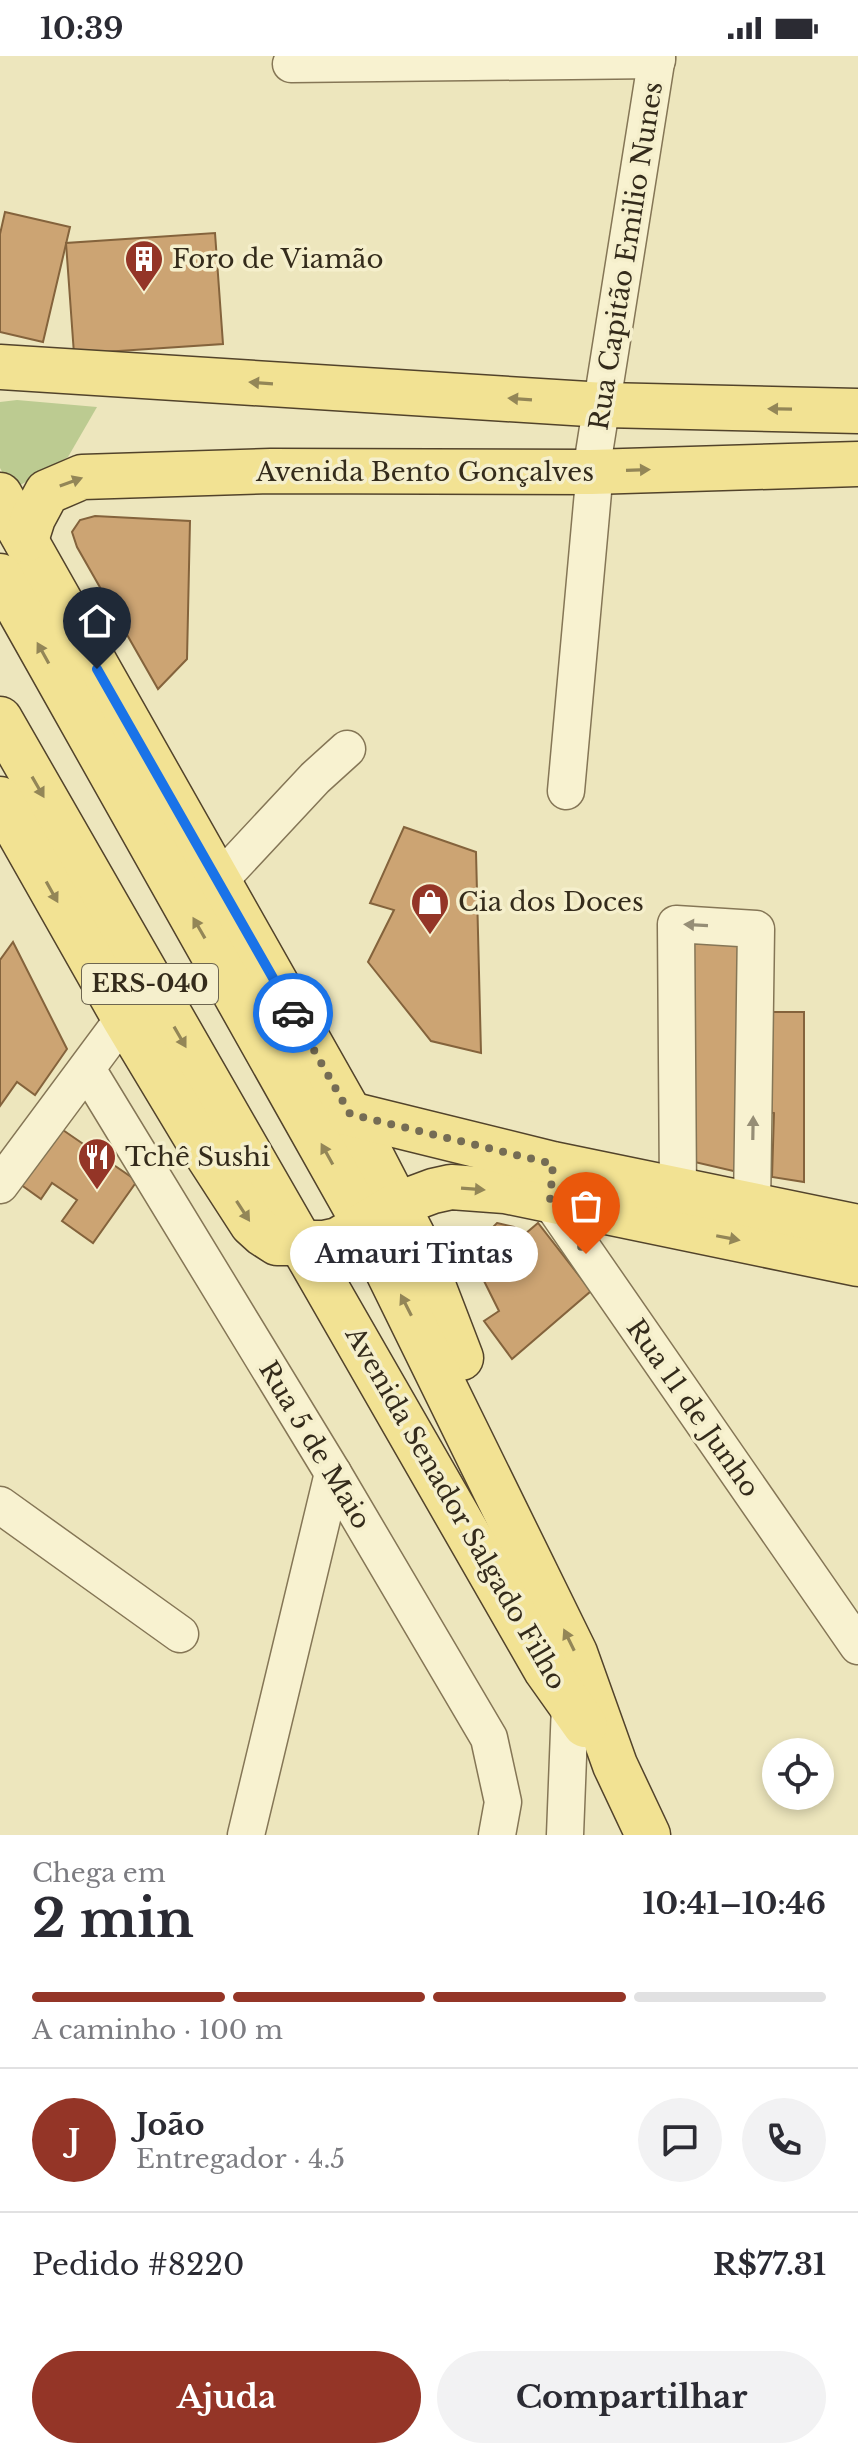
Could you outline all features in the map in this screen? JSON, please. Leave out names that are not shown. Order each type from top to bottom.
[{"type":"main road","points":[[0,367],[604,405],[858,411]]},
{"type":"main road","name":"Avenida Bento Gonçalves","points":[[26,540],[47,492],[82,477],[271,471],[591,472],[858,464]]},
{"type":"main road","name":"Avenida Senador Salgado Filho","points":[[0,495],[350,1114],[381,1213],[485,1466],[575,1653],[615,1765],[648,1835]]},
{"type":"main road","name":"Avenida Senador Salgado Filho","points":[[0,576],[381,1213]]},
{"type":"main road","name":"Avenida Senador Salgado Filho","points":[[0,719],[213,1095],[305,1245],[546,1670],[615,1765]]},
{"type":"main road","points":[[0,799],[124,1018],[252,1224],[277,1243],[305,1245],[338,1240],[381,1213],[451,1187],[505,1191],[552,1182],[678,1191],[858,1227]]},
{"type":"main road","points":[[350,1114],[552,1182],[858,1264]]},
{"type":"street","points":[[291,64],[657,58]]},
{"type":"street","name":"Rua Capitão Emilio Nunes","points":[[566,791],[593,492],[591,472],[657,58]]},
{"type":"street","points":[[218,882],[315,778],[347,749]]},
{"type":"street","points":[[678,1191],[676,924],[756,929],[752,1206]]},
{"type":"street","points":[[0,1185],[124,1018]]},
{"type":"street","name":"Rua 5 de Maio","points":[[87,1069],[333,1473],[489,1738],[503,1802],[497,1835]]},
{"type":"street","name":"Rua 11 de Junho","points":[[552,1182],[858,1646]]},
{"type":"street","points":[[246,1835],[333,1473]]},
{"type":"street","points":[[0,1505],[180,1634]]},
{"type":"street","points":[[565,1835],[570,1705]]},
{"type":"green space","points":[[17,400],[97,407],[68,457],[12,490],[0,468],[0,402]]},
{"type":"building","points":[[5,212],[70,227],[43,342],[0,332],[0,234]]},
{"type":"building","name":"Foro de Viamão","points":[[215,233],[223,344],[74,354],[66,243]]},
{"type":"building","points":[[95,516],[190,521],[187,659],[158,689],[77,547],[72,532],[80,520]]},
{"type":"building","name":"Cia dos Doces","points":[[404,827],[476,852],[481,1053],[431,1041],[368,962],[394,910],[370,903]]},
{"type":"building","points":[[684,933],[745,933],[742,1173],[686,1160]]},
{"type":"building","points":[[13,942],[67,1049],[35,1095],[17,1082],[0,1106],[0,960]]},
{"type":"building","points":[[762,1012],[804,1012],[804,1182],[772,1177],[774,1113],[760,1111]]},
{"type":"building","name":"Tchê Sushi","points":[[60,1128],[137,1181],[93,1243],[62,1221],[77,1200],[52,1183],[41,1199],[20,1184]]},
{"type":"building","points":[[497,1223],[514,1227],[525,1234],[538,1223],[591,1291],[512,1359],[484,1321],[499,1311],[481,1275],[478,1253],[486,1234]]},
{"type":"way so far","points":[[293,1013],[350,1114],[553,1164],[550,1201],[586,1254]]},
{"type":"place","name":"Foro de Viamão","points":[[144,293]]},
{"type":"place","name":"Cia dos Doces","points":[[430,936]]},
{"type":"place","name":"Tchê Sushi","points":[[97,1191]]},
{"type":"place","name":"Amauri Tintas","points":[[586,1254]]},
{"type":"route","points":[[97,669],[293,1013]]}]
